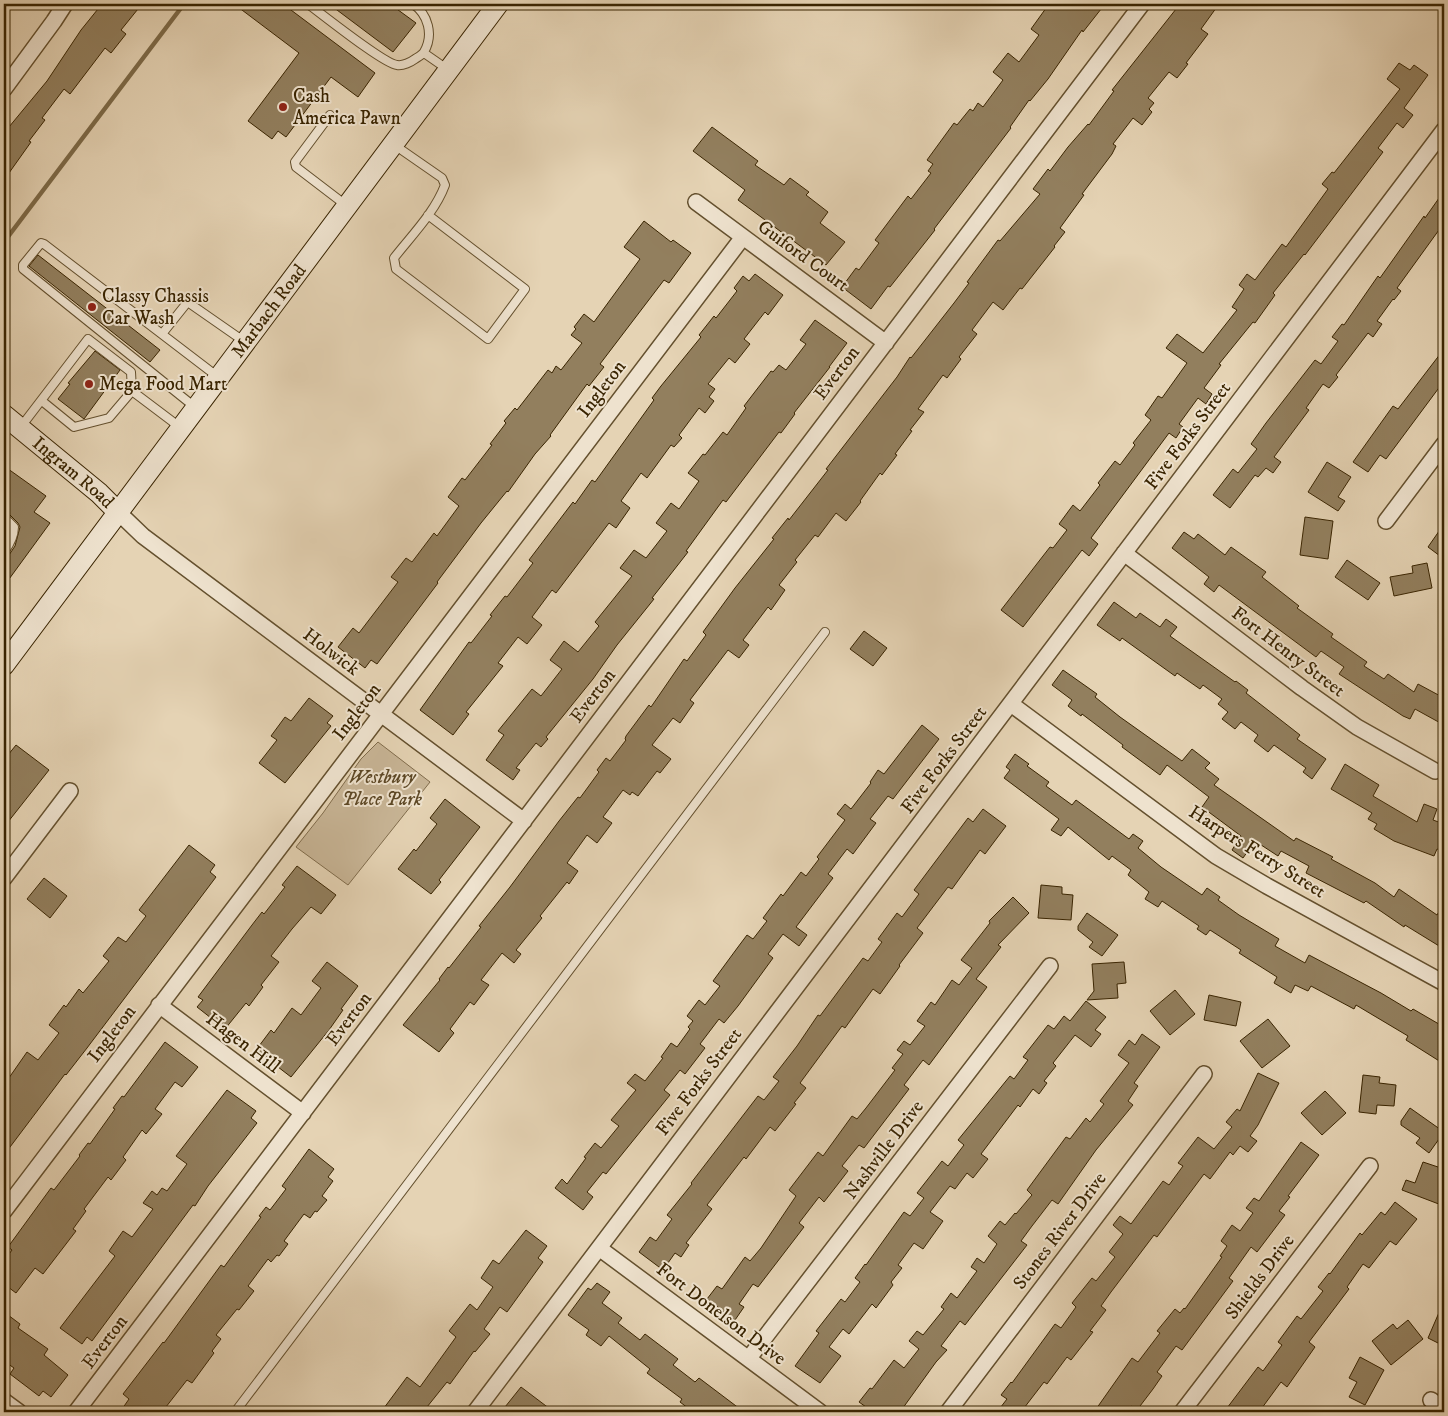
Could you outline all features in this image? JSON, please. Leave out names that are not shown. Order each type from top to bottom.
[{"type":"main road","name":"Marbach Road","points":[[4,665],[498,4]]},
{"type":"main road","name":"Ingram Road","points":[[4,415],[100,493],[118,512]]},
{"type":"street","points":[[4,89],[65,4]]},
{"type":"street","name":"Everton","points":[[76,1412],[1142,4]]},
{"type":"street","name":"Five Forks Street","points":[[474,1412],[1444,130]]},
{"type":"street","name":"Guiford Court","points":[[696,202],[886,342]]},
{"type":"street","name":"Ingleton","points":[[4,1211],[743,237]]},
{"type":"street","points":[[1386,521],[1444,444]]},
{"type":"street","name":"Holwick","points":[[118,512],[143,536],[524,821]]},
{"type":"street","name":"Fort Henry Street","points":[[1124,554],[1357,727],[1435,772]]},
{"type":"street","name":"Harpers Ferry Street","points":[[1011,704],[1216,856],[1444,983]]},
{"type":"street","points":[[4,878],[70,791]]},
{"type":"street","name":"Nashville Drive","points":[[749,1358],[1050,966]]},
{"type":"street","name":"Hagen Hill","points":[[159,1005],[303,1113]]},
{"type":"street","name":"Stones River Drive","points":[[948,1412],[1204,1074]]},
{"type":"street","name":"Shields Drive","points":[[1182,1412],[1370,1166]]},
{"type":"street","name":"Fort Donelson Drive","points":[[599,1248],[820,1412]]},
{"type":"street","points":[[1431,1400],[1444,1410]]},
{"type":"street","points":[[4,1401],[19,1412]]},
{"type":"lane","points":[[308,4],[382,58],[397,65],[411,62],[424,53],[429,32],[426,18],[420,8],[413,4]]},
{"type":"lane","points":[[424,53],[449,70]]},
{"type":"lane","points":[[330,115],[295,162],[296,167],[347,206]]},
{"type":"lane","points":[[394,144],[442,178],[445,185],[428,216],[394,258],[396,269],[488,340],[525,289],[428,216]]},
{"type":"lane","points":[[196,408],[23,269],[22,266],[41,244],[44,244],[218,378]]},
{"type":"lane","points":[[162,334],[186,304],[190,303],[245,342]]},
{"type":"lane","points":[[20,428],[88,339],[131,372]]},
{"type":"lane","points":[[42,401],[74,427],[109,418],[132,391],[131,372],[138,362]]},
{"type":"lane","points":[[132,391],[181,428]]},
{"type":"lane","points":[[4,517],[14,527],[11,543],[4,552]]},
{"type":"lane","points":[[235,1412],[825,632]]},
{"type":"green space","name":"Westbury Place Park","points":[[378,742],[430,782],[348,885],[296,847],[323,813],[361,759]]},
{"type":"building","points":[[102,4],[142,4],[121,30],[126,34],[111,53],[105,48],[70,94],[64,89],[42,118],[45,120],[4,180],[4,133],[47,81],[81,30]]},
{"type":"building","points":[[234,4],[283,4],[375,73],[358,97],[331,77],[286,137],[278,131],[272,139],[248,121],[299,53]]},
{"type":"building","points":[[329,4],[390,4],[416,23],[393,52]]},
{"type":"building","points":[[1049,4],[1105,4],[1083,32],[1082,30],[1048,79],[1029,100],[1011,128],[935,230],[871,309],[842,287],[856,268],[859,270],[879,243],[875,240],[908,196],[911,199],[931,173],[928,171],[933,164],[927,160],[954,123],[957,125],[970,109],[973,111],[978,103],[983,107],[1003,80],[993,72],[1008,53],[1019,62],[1039,35],[1031,29]]},
{"type":"building","points":[[1180,4],[1219,4],[1201,29],[1208,34],[1186,63],[1188,64],[1177,78],[1169,72],[1148,98],[1154,103],[1149,109],[1152,112],[1142,125],[1133,118],[1113,144],[1116,146],[1112,154],[1082,194],[1084,195],[1060,228],[1065,232],[1022,289],[1020,288],[1003,310],[993,302],[972,330],[977,334],[959,357],[961,359],[947,378],[943,375],[918,409],[924,412],[910,430],[912,431],[895,454],[897,455],[882,475],[880,473],[846,521],[836,513],[818,537],[815,535],[795,560],[797,562],[779,585],[785,590],[771,610],[768,607],[743,640],[749,645],[739,658],[728,650],[690,700],[694,703],[680,723],[673,718],[652,745],[671,759],[660,773],[657,771],[638,796],[632,792],[630,795],[623,790],[603,817],[612,823],[597,843],[587,835],[567,863],[578,871],[569,884],[567,882],[540,916],[542,918],[516,950],[521,954],[514,963],[502,953],[481,980],[489,985],[474,1005],[470,1002],[450,1029],[454,1033],[439,1052],[403,1025],[481,927],[479,926],[559,821],[578,797],[580,798],[599,772],[597,770],[606,758],[610,761],[626,740],[626,736],[649,705],[651,707],[684,659],[687,661],[706,635],[703,632],[774,539],[772,538],[788,518],[789,520],[828,470],[826,469],[897,377],[910,357],[969,283],[967,282],[998,240],[1000,241],[1040,194],[1033,189],[1048,169],[1050,171],[1068,147],[1089,125],[1114,91],[1112,90]]},
{"type":"building","points":[[1399,63],[1410,70],[1414,65],[1428,75],[1404,108],[1413,115],[1403,128],[1397,123],[1378,148],[1383,152],[1305,255],[1273,293],[1275,295],[1255,323],[1253,322],[1219,364],[1221,365],[1204,388],[1212,394],[1206,404],[1198,398],[1179,424],[1183,427],[1176,438],[1169,433],[1091,538],[1098,544],[1089,556],[1082,550],[1023,627],[1001,610],[1050,547],[1053,548],[1067,530],[1059,524],[1073,505],[1080,511],[1115,461],[1120,465],[1135,445],[1133,443],[1151,420],[1145,415],[1158,396],[1162,398],[1187,363],[1166,348],[1177,334],[1203,353],[1237,310],[1232,307],[1244,289],[1239,285],[1247,274],[1255,280],[1282,244],[1286,247],[1328,189],[1322,184],[1332,172],[1334,173],[1400,89],[1387,79]]},
{"type":"building","points":[[712,127],[758,161],[755,165],[784,185],[790,178],[809,192],[806,195],[828,212],[820,223],[845,242],[826,265],[738,200],[745,190],[693,151]]},
{"type":"building","points":[[1444,191],[1444,223],[1397,288],[1401,291],[1377,321],[1382,324],[1373,337],[1368,333],[1336,375],[1338,377],[1329,388],[1323,384],[1306,408],[1309,410],[1274,457],[1281,462],[1273,473],[1266,468],[1258,477],[1255,475],[1230,508],[1213,495],[1233,469],[1238,473],[1257,449],[1251,444],[1266,423],[1315,360],[1321,364],[1338,341],[1332,337],[1342,324],[1344,325],[1378,276],[1380,278]]},
{"type":"building","points":[[644,221],[671,242],[673,240],[691,253],[669,283],[664,280],[600,364],[604,367],[589,386],[587,384],[551,436],[535,454],[508,492],[481,523],[377,664],[371,660],[365,668],[338,647],[353,628],[359,633],[398,582],[391,577],[406,558],[412,562],[434,533],[437,536],[459,506],[448,497],[462,478],[465,480],[492,445],[490,444],[506,423],[504,421],[515,408],[517,410],[548,370],[552,373],[556,366],[561,370],[582,343],[571,335],[576,329],[574,327],[584,314],[594,322],[640,259],[624,247]]},
{"type":"building","name":"Classy Chassis Car Wash","points":[[38,255],[160,350],[150,362],[29,266]]},
{"type":"building","points":[[755,274],[783,295],[768,315],[765,312],[744,339],[750,344],[735,363],[729,358],[708,384],[715,389],[709,397],[714,401],[705,413],[699,408],[679,435],[682,438],[674,447],[671,445],[647,478],[641,473],[621,501],[630,508],[616,528],[609,523],[556,593],[552,590],[532,617],[542,625],[527,644],[518,637],[498,663],[503,666],[466,712],[469,714],[453,735],[420,710],[469,642],[471,643],[492,616],[490,615],[505,596],[507,597],[533,563],[529,560],[573,502],[575,504],[592,480],[595,482],[654,400],[652,398],[701,337],[699,335],[714,316],[716,318],[737,291],[734,288],[743,276],[749,281]]},
{"type":"building","points":[[815,320],[847,343],[781,433],[779,432],[726,502],[723,500],[686,551],[688,552],[652,598],[654,599],[546,737],[548,739],[541,747],[536,743],[516,768],[520,770],[513,780],[486,760],[504,735],[498,731],[532,689],[541,696],[562,669],[550,660],[564,641],[578,652],[599,626],[595,622],[632,576],[620,568],[634,550],[646,558],[667,531],[656,523],[671,503],[679,509],[699,481],[688,473],[723,432],[727,435],[746,408],[744,406],[771,371],[773,372],[779,365],[786,370],[806,344],[800,340]]},
{"type":"building","points":[[1444,349],[1444,381],[1386,459],[1380,455],[1368,472],[1353,462],[1393,406],[1398,409]]},
{"type":"building","name":"Mega Food Mart","points":[[95,351],[120,370],[84,419],[58,399],[70,384],[68,383]]},
{"type":"building","points":[[1327,462],[1351,477],[1338,497],[1345,501],[1338,511],[1308,492]]},
{"type":"building","points":[[4,466],[46,496],[34,512],[50,523],[4,586],[4,558],[9,555],[15,546],[20,527],[8,513],[4,512]]},
{"type":"building","points":[[1305,517],[1333,521],[1328,559],[1300,555]]},
{"type":"building","points":[[1444,524],[1444,559],[1428,547]]},
{"type":"building","points":[[1184,532],[1194,539],[1198,534],[1225,555],[1231,547],[1266,572],[1262,577],[1299,606],[1297,608],[1333,634],[1331,637],[1367,662],[1364,666],[1384,679],[1388,674],[1414,692],[1418,684],[1444,698],[1444,725],[1415,709],[1410,719],[1403,716],[1339,674],[1344,667],[1321,651],[1316,657],[1219,585],[1214,592],[1204,584],[1209,577],[1172,548]]},
{"type":"building","points":[[1347,560],[1380,583],[1368,600],[1335,577]]},
{"type":"building","points":[[1427,563],[1432,588],[1394,596],[1390,577],[1413,573],[1412,566]]},
{"type":"building","points":[[1114,602],[1136,618],[1140,613],[1160,627],[1166,619],[1177,627],[1170,636],[1248,690],[1246,693],[1300,735],[1297,739],[1326,759],[1312,779],[1303,772],[1306,768],[1274,745],[1268,752],[1254,741],[1258,735],[1241,722],[1235,729],[1222,719],[1228,712],[1218,704],[1222,699],[1203,685],[1200,689],[1177,673],[1175,676],[1122,638],[1120,641],[1097,625]]},
{"type":"building","points":[[864,631],[887,648],[873,666],[850,649]]},
{"type":"building","points":[[1063,670],[1097,694],[1095,697],[1120,717],[1182,761],[1192,749],[1210,763],[1205,768],[1219,779],[1214,785],[1294,841],[1296,838],[1333,857],[1331,859],[1375,883],[1394,897],[1399,889],[1437,915],[1444,903],[1444,949],[1405,925],[1404,927],[1366,901],[1364,903],[1306,873],[1309,866],[1281,851],[1278,856],[1255,841],[1243,858],[1232,850],[1241,836],[1202,807],[1209,797],[1167,765],[1160,775],[1082,714],[1081,716],[1068,706],[1072,700],[1052,685]]},
{"type":"building","points":[[309,698],[333,716],[327,723],[331,726],[285,783],[259,763],[277,740],[271,736],[285,717],[291,721]]},
{"type":"building","points":[[922,725],[939,739],[893,799],[888,796],[870,819],[876,823],[853,854],[847,849],[828,874],[833,878],[796,927],[807,935],[799,946],[783,934],[768,954],[773,958],[738,1006],[724,1023],[719,1019],[700,1044],[705,1048],[685,1074],[680,1070],[664,1090],[670,1095],[606,1174],[603,1172],[587,1192],[593,1197],[583,1210],[555,1188],[562,1179],[567,1184],[595,1143],[601,1148],[619,1126],[611,1120],[636,1090],[627,1083],[635,1074],[645,1081],[663,1058],[661,1057],[671,1043],[677,1047],[690,1029],[688,1027],[693,1021],[687,1016],[699,1000],[705,1005],[720,986],[713,981],[747,935],[753,939],[767,921],[763,918],[781,894],[783,896],[801,872],[806,876],[819,859],[817,857],[845,820],[837,814],[845,804],[851,809],[871,783],[878,770],[884,774]]},
{"type":"building","points":[[16,745],[49,770],[4,827],[4,760]]},
{"type":"building","points":[[1015,754],[1029,764],[1027,766],[1049,782],[1046,786],[1072,805],[1076,800],[1129,839],[1133,834],[1143,841],[1138,848],[1161,867],[1202,895],[1207,888],[1220,897],[1218,900],[1239,915],[1279,939],[1275,946],[1305,963],[1309,955],[1444,1027],[1444,1064],[1406,1040],[1408,1036],[1356,1005],[1354,1009],[1311,986],[1308,991],[1295,985],[1291,993],[1274,983],[1277,977],[1239,953],[1241,950],[1210,930],[1206,935],[1197,929],[1199,926],[1162,901],[1158,907],[1145,899],[1149,892],[1128,875],[1131,870],[1112,856],[1109,860],[1068,827],[1061,836],[1051,830],[1059,819],[1004,778],[1010,770],[1006,767]]},
{"type":"building","points":[[1345,764],[1379,785],[1373,796],[1417,822],[1424,804],[1437,809],[1433,820],[1444,824],[1444,851],[1437,849],[1434,856],[1394,841],[1374,829],[1377,824],[1368,819],[1372,813],[1331,789]]},
{"type":"building","points":[[445,799],[480,827],[439,880],[441,882],[431,894],[398,869],[414,849],[416,851],[437,824],[430,818]]},
{"type":"building","points":[[983,809],[1006,826],[985,854],[980,850],[952,889],[948,887],[917,928],[923,933],[880,994],[873,989],[845,1028],[842,1026],[800,1083],[806,1088],[794,1103],[796,1104],[775,1131],[770,1127],[746,1159],[744,1157],[707,1205],[712,1209],[686,1243],[689,1245],[681,1257],[675,1253],[663,1270],[639,1252],[650,1237],[656,1241],[672,1219],[667,1215],[691,1183],[758,1096],[764,1100],[779,1081],[773,1077],[818,1015],[820,1016],[863,958],[868,961],[882,942],[878,939],[897,913],[902,917],[919,894],[914,890],[968,818],[973,822]]},
{"type":"building","points":[[189,845],[215,865],[210,872],[216,877],[4,1155],[4,1085],[27,1052],[38,1060],[59,1033],[49,1025],[64,1005],[66,1007],[79,989],[83,993],[109,961],[103,956],[118,937],[126,942],[146,916],[139,910]]},
{"type":"building","points":[[297,866],[336,895],[321,914],[311,907],[292,929],[271,956],[279,962],[261,985],[263,987],[249,1006],[246,1003],[225,1029],[197,1007],[203,1000],[198,997],[262,912],[264,914],[285,887],[282,885]]},
{"type":"building","points":[[44,878],[67,896],[50,918],[27,899]]},
{"type":"building","points":[[1041,885],[1062,887],[1062,894],[1073,895],[1071,920],[1038,918]]},
{"type":"building","points":[[1013,897],[1029,913],[998,945],[1001,947],[976,979],[987,987],[929,1065],[923,1060],[904,1085],[909,1089],[864,1148],[859,1145],[842,1166],[848,1171],[824,1202],[819,1197],[799,1223],[804,1227],[758,1287],[753,1284],[739,1304],[744,1307],[735,1320],[707,1299],[717,1286],[722,1289],[745,1257],[750,1261],[761,1248],[796,1196],[789,1190],[818,1152],[823,1156],[852,1116],[857,1119],[866,1108],[895,1070],[892,1068],[903,1054],[897,1050],[904,1041],[910,1045],[925,1026],[917,1021],[931,1002],[935,1005],[952,980],[959,985],[972,968],[961,960],[990,923],[989,921]]},
{"type":"building","points":[[1087,913],[1118,935],[1102,956],[1089,947],[1093,942],[1078,930],[1078,926]]},
{"type":"building","points":[[327,962],[358,986],[341,1009],[343,1010],[329,1030],[291,1077],[256,1050],[271,1030],[274,1033],[292,1008],[301,1015],[321,988],[312,981]]},
{"type":"building","points":[[1124,962],[1126,983],[1117,984],[1118,998],[1087,1000],[1094,991],[1092,964]]},
{"type":"building","points":[[1175,990],[1195,1014],[1170,1035],[1150,1011]]},
{"type":"building","points":[[1209,995],[1241,1002],[1236,1026],[1204,1020]]},
{"type":"building","points":[[1086,1001],[1106,1017],[1095,1030],[1101,1034],[1091,1047],[1075,1035],[1053,1063],[1056,1066],[1044,1081],[1047,1083],[1039,1094],[1033,1089],[1020,1107],[1018,1105],[981,1154],[988,1159],[973,1178],[967,1173],[955,1189],[950,1186],[930,1212],[943,1221],[923,1249],[914,1243],[898,1265],[902,1268],[891,1282],[893,1285],[876,1308],[872,1304],[849,1334],[843,1329],[829,1347],[841,1356],[820,1383],[795,1366],[819,1333],[816,1331],[841,1299],[845,1302],[860,1282],[855,1278],[904,1212],[910,1216],[924,1198],[917,1193],[942,1161],[948,1166],[964,1145],[958,1140],[1010,1076],[1014,1079],[1028,1060],[1023,1057],[1048,1025],[1054,1029],[1064,1016],[1070,1021]]},
{"type":"building","points":[[1268,1019],[1290,1046],[1262,1068],[1240,1041]]},
{"type":"building","points":[[1142,1034],[1160,1047],[1134,1083],[1138,1086],[1128,1101],[1133,1105],[1096,1150],[1058,1204],[1052,1200],[1032,1226],[1021,1241],[1027,1245],[965,1325],[960,1321],[941,1346],[947,1350],[936,1362],[900,1412],[873,1412],[859,1402],[870,1388],[872,1389],[894,1360],[904,1368],[919,1349],[909,1341],[917,1331],[923,1335],[944,1309],[941,1307],[951,1293],[957,1298],[977,1271],[971,1267],[977,1258],[984,1263],[997,1244],[988,1236],[1000,1221],[1005,1225],[1032,1195],[1027,1190],[1066,1137],[1070,1139],[1086,1118],[1090,1122],[1104,1104],[1100,1101],[1129,1063],[1118,1055],[1129,1040],[1135,1045]]},
{"type":"building","points":[[165,1042],[198,1067],[182,1087],[175,1082],[155,1109],[162,1114],[146,1134],[142,1130],[123,1157],[126,1160],[111,1180],[108,1177],[84,1209],[86,1211],[73,1229],[76,1231],[43,1274],[35,1268],[16,1293],[4,1284],[4,1261],[12,1250],[8,1247],[51,1188],[54,1190],[88,1143],[90,1144],[115,1109],[113,1108],[122,1096],[124,1097]]},
{"type":"building","points":[[1258,1073],[1279,1083],[1258,1125],[1250,1136],[1257,1141],[1248,1152],[1240,1146],[1233,1155],[1230,1152],[1210,1179],[1204,1174],[1157,1237],[1154,1235],[1111,1292],[1101,1306],[1106,1310],[1090,1331],[1093,1332],[1071,1360],[1067,1357],[1047,1384],[1044,1382],[1021,1412],[997,1412],[1007,1399],[1001,1395],[1055,1324],[1061,1328],[1076,1307],[1072,1303],[1092,1278],[1096,1281],[1115,1257],[1109,1252],[1123,1234],[1113,1225],[1120,1216],[1131,1224],[1163,1181],[1169,1185],[1183,1166],[1178,1163],[1198,1137],[1214,1149],[1232,1127],[1226,1122],[1237,1109],[1240,1111]]},
{"type":"building","points":[[1363,1075],[1380,1077],[1379,1083],[1396,1085],[1394,1106],[1377,1105],[1376,1114],[1359,1112]]},
{"type":"building","points":[[227,1090],[256,1111],[251,1118],[257,1123],[208,1186],[195,1206],[193,1205],[92,1341],[87,1337],[82,1344],[60,1328],[115,1256],[109,1251],[123,1231],[132,1237],[153,1209],[143,1203],[152,1191],[157,1195],[162,1188],[167,1191],[187,1164],[176,1156]]},
{"type":"building","points":[[1325,1091],[1346,1113],[1322,1135],[1301,1113]]},
{"type":"building","points":[[1410,1108],[1444,1132],[1429,1153],[1416,1143],[1420,1138],[1401,1125],[1401,1121]]},
{"type":"building","points":[[1301,1142],[1319,1155],[1279,1211],[1285,1215],[1257,1252],[1251,1247],[1229,1278],[1233,1281],[1182,1350],[1176,1346],[1157,1372],[1162,1376],[1137,1410],[1131,1406],[1126,1412],[1094,1412],[1132,1358],[1138,1362],[1160,1333],[1157,1331],[1175,1309],[1180,1313],[1185,1309],[1222,1257],[1220,1256],[1227,1246],[1221,1241],[1232,1225],[1240,1231],[1253,1213],[1246,1208],[1254,1198],[1259,1201]]},
{"type":"building","points":[[309,1149],[334,1169],[328,1177],[333,1181],[322,1196],[327,1200],[310,1218],[304,1214],[284,1241],[288,1244],[279,1256],[277,1255],[271,1262],[268,1259],[248,1286],[254,1291],[216,1335],[221,1339],[212,1351],[214,1353],[192,1383],[187,1380],[162,1412],[120,1412],[129,1399],[123,1394],[164,1343],[221,1265],[224,1267],[261,1217],[259,1216],[266,1207],[270,1210],[286,1189],[282,1186]]},
{"type":"building","points":[[1423,1162],[1444,1169],[1441,1185],[1444,1187],[1444,1206],[1402,1190],[1406,1180],[1415,1183]]},
{"type":"building","points":[[1395,1202],[1417,1219],[1396,1245],[1390,1241],[1369,1268],[1363,1264],[1347,1287],[1349,1289],[1309,1342],[1315,1347],[1287,1387],[1281,1382],[1259,1412],[1224,1412],[1258,1367],[1263,1371],[1282,1345],[1278,1342],[1297,1316],[1301,1319],[1323,1291],[1318,1287],[1360,1233],[1362,1235],[1381,1212],[1385,1215]]},
{"type":"building","points":[[526,1230],[547,1246],[538,1258],[543,1262],[507,1312],[500,1307],[484,1329],[490,1334],[474,1351],[450,1384],[447,1382],[423,1412],[381,1412],[407,1377],[420,1387],[456,1337],[449,1331],[470,1304],[477,1310],[493,1287],[481,1278],[493,1260],[499,1264]]},
{"type":"building","points":[[597,1283],[610,1292],[602,1303],[622,1318],[618,1323],[640,1340],[645,1334],[678,1359],[673,1365],[695,1382],[699,1378],[744,1412],[708,1412],[701,1406],[696,1412],[693,1412],[680,1402],[682,1399],[647,1373],[650,1369],[609,1336],[601,1346],[586,1335],[589,1330],[568,1315],[588,1288],[591,1290]]},
{"type":"building","points":[[1444,1301],[1444,1346],[1428,1338]]},
{"type":"building","points":[[4,1312],[20,1324],[18,1328],[48,1349],[44,1355],[68,1375],[51,1397],[43,1391],[39,1396],[10,1374],[14,1368],[4,1361]]},
{"type":"building","points":[[1408,1320],[1423,1339],[1391,1365],[1372,1341],[1393,1324],[1397,1329]]},
{"type":"building","points":[[1360,1357],[1384,1370],[1365,1405],[1349,1397],[1357,1382],[1349,1378]]},
{"type":"building","points":[[521,1387],[554,1412],[501,1412]]},
{"type":"waterway","points":[[4,242],[184,4]]},
{"type":"place","name":"Cash America Pawn","points":[[283,107]]},
{"type":"place","name":"Classy Chassis Car Wash","points":[[92,307]]},
{"type":"place","name":"Mega Food Mart","points":[[89,384]]}]
